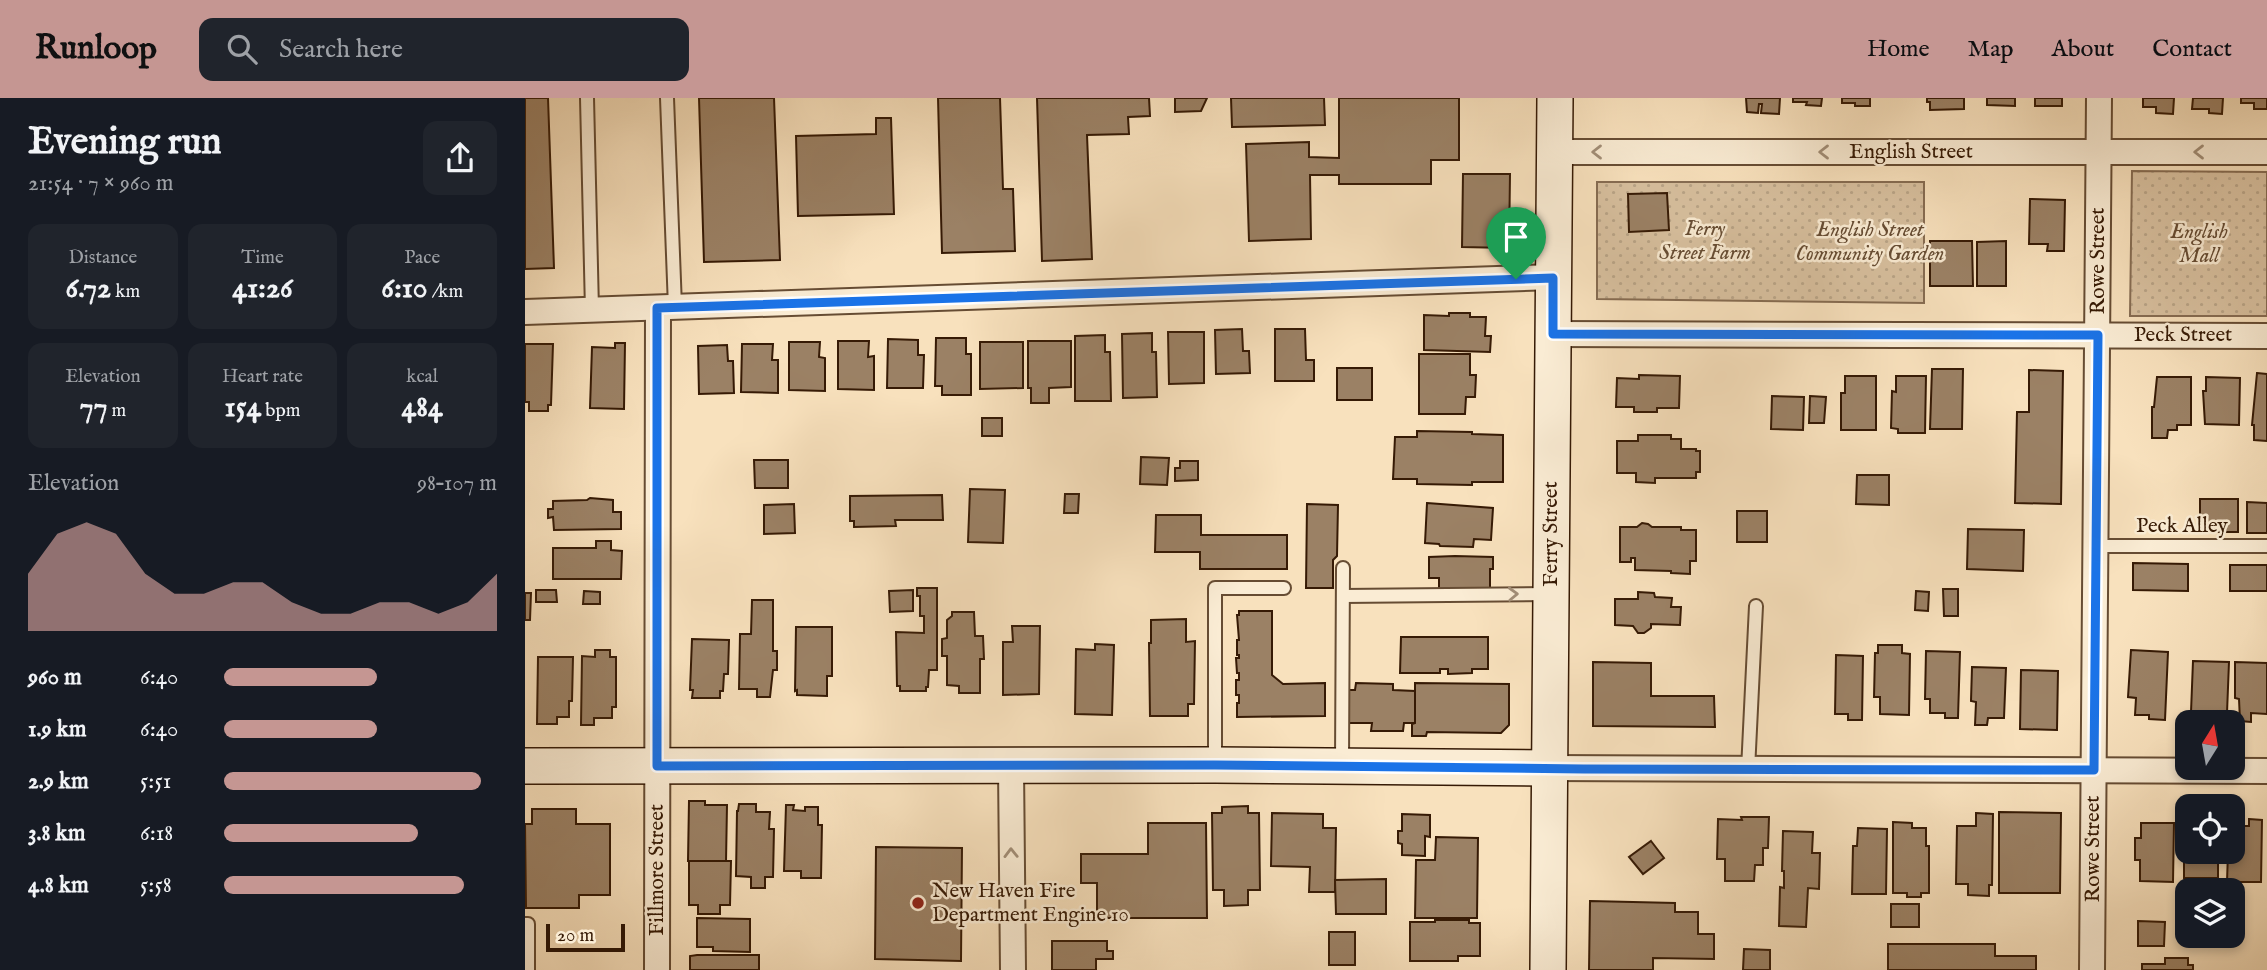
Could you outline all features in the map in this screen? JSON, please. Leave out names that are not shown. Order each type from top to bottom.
[{"type":"street","name":"Ferry Street","points":[[1548,970],[1555,98]]},
{"type":"street","name":"Rowe Street","points":[[2092,970],[2099,98]]},
{"type":"street","name":"English Street","points":[[1555,152],[2267,152]]},
{"type":"street","points":[[525,312],[1553,278]]},
{"type":"street","name":"Fillmore Street","points":[[657,970],[657,766],[666,307]]},
{"type":"street","name":"Peck Street","points":[[1553,334],[2267,335]]},
{"type":"street","points":[[525,766],[1215,765],[2267,771]]},
{"type":"street","points":[[1011,767],[1013,970]]},
{"type":"lane","points":[[587,98],[592,310]]},
{"type":"lane","points":[[666,307],[667,98]]},
{"type":"lane","name":"Peck Alley","points":[[2097,545],[2267,546]]},
{"type":"lane","points":[[1342,767],[1343,568]]},
{"type":"lane","points":[[1215,765],[1215,588],[1284,588]]},
{"type":"lane","points":[[1343,596],[1551,594]]},
{"type":"lane","points":[[1748,769],[1756,606]]},
{"type":"lane","points":[[525,924],[528,924],[528,970]]},
{"type":"green space","name":"English Mall","points":[[2132,171],[2267,172],[2267,316],[2130,316]]},
{"type":"green space","name":"Ferry Street Farm","points":[[1597,182],[1924,182],[1924,303],[1597,299]]},
{"type":"building","points":[[525,98],[548,98],[554,268],[525,269]]},
{"type":"building","points":[[699,98],[774,98],[780,260],[704,262]]},
{"type":"building","points":[[938,98],[1000,98],[1003,189],[1013,189],[1015,251],[942,253]]},
{"type":"building","points":[[1037,98],[1149,98],[1150,116],[1128,117],[1129,134],[1087,135],[1092,259],[1042,261]]},
{"type":"building","points":[[1175,98],[1207,98],[1201,111],[1175,112]]},
{"type":"building","points":[[1231,98],[1324,98],[1325,125],[1232,127]]},
{"type":"building","points":[[1339,98],[1459,98],[1459,160],[1431,160],[1431,184],[1339,184],[1339,175],[1310,175],[1311,239],[1249,241],[1246,144],[1309,142],[1309,157],[1339,158]]},
{"type":"building","points":[[1746,98],[1780,98],[1779,114],[1761,113],[1762,104],[1759,104],[1758,113],[1747,112]]},
{"type":"building","points":[[1793,98],[1822,98],[1821,106],[1793,102]]},
{"type":"building","points":[[1842,98],[1870,98],[1870,106],[1842,103]]},
{"type":"building","points":[[1927,98],[1964,98],[1964,109],[1930,110]]},
{"type":"building","points":[[1987,98],[2015,98],[2015,106],[1987,105]]},
{"type":"building","points":[[2035,98],[2062,98],[2062,106],[2035,106]]},
{"type":"building","points":[[2143,98],[2174,98],[2173,114],[2156,113],[2156,107],[2143,107]]},
{"type":"building","points":[[2193,98],[2223,98],[2222,114],[2209,113],[2209,109],[2192,109]]},
{"type":"building","points":[[2241,98],[2267,98],[2267,109],[2254,109],[2254,103],[2241,103]]},
{"type":"building","points":[[876,118],[891,118],[894,214],[798,216],[796,136],[876,134]]},
{"type":"building","points":[[1463,174],[1510,174],[1509,248],[1462,247]]},
{"type":"building","points":[[1667,193],[1669,230],[1629,232],[1628,194]]},
{"type":"building","points":[[2030,199],[2065,200],[2064,251],[2047,251],[2048,244],[2029,244]]},
{"type":"building","points":[[1930,241],[1972,241],[1973,286],[1930,286]]},
{"type":"building","points":[[2006,241],[2006,286],[1977,286],[1977,242]]},
{"type":"building","points":[[1449,313],[1470,313],[1470,317],[1486,317],[1485,336],[1491,336],[1490,352],[1424,350],[1424,315],[1449,316]]},
{"type":"building","points":[[1242,329],[1243,351],[1249,351],[1250,373],[1216,374],[1215,330]]},
{"type":"building","points":[[1275,329],[1305,329],[1306,360],[1314,360],[1314,381],[1275,381]]},
{"type":"building","points":[[1168,332],[1204,332],[1204,383],[1169,384]]},
{"type":"building","points":[[1152,333],[1152,352],[1156,352],[1157,397],[1123,398],[1122,334]]},
{"type":"building","points":[[1105,335],[1105,352],[1110,352],[1111,401],[1075,401],[1075,336]]},
{"type":"building","points":[[936,338],[966,338],[966,354],[971,354],[971,395],[942,395],[942,386],[935,386]]},
{"type":"building","points":[[888,339],[918,340],[918,355],[924,355],[923,388],[887,388]]},
{"type":"building","points":[[838,341],[869,341],[868,357],[874,356],[874,390],[838,389]]},
{"type":"building","points":[[1028,341],[1071,341],[1071,387],[1049,388],[1049,403],[1031,403],[1031,388],[1028,388]]},
{"type":"building","points":[[789,342],[820,342],[819,357],[825,358],[825,391],[789,390]]},
{"type":"building","points":[[980,342],[1023,342],[1023,388],[980,389]]},
{"type":"building","points":[[615,343],[625,343],[624,409],[590,408],[592,347],[615,348]]},
{"type":"building","points":[[525,344],[553,344],[551,405],[548,405],[548,411],[529,411],[529,402],[525,402]]},
{"type":"building","points":[[742,344],[773,344],[772,360],[778,360],[778,393],[741,392]]},
{"type":"building","points":[[727,345],[728,361],[733,361],[734,393],[699,394],[698,346]]},
{"type":"building","points":[[1419,354],[1470,354],[1470,375],[1476,375],[1475,397],[1466,397],[1465,414],[1419,414]]},
{"type":"building","points":[[1337,368],[1372,368],[1372,400],[1337,400]]},
{"type":"building","points":[[1932,369],[1963,369],[1962,429],[1930,429]]},
{"type":"building","points":[[2029,370],[2063,371],[2061,504],[2015,503],[2017,412],[2029,412]]},
{"type":"building","points":[[2257,373],[2267,374],[2267,441],[2254,440],[2252,425]]},
{"type":"building","points":[[1639,375],[1680,376],[1679,408],[1634,412],[1634,407],[1616,407],[1617,378],[1639,379]]},
{"type":"building","points":[[1845,376],[1876,376],[1876,430],[1841,430],[1841,393],[1845,393]]},
{"type":"building","points":[[1896,376],[1926,376],[1925,433],[1898,433],[1898,429],[1891,428],[1892,391],[1896,392]]},
{"type":"building","points":[[2157,377],[2191,377],[2191,425],[2177,425],[2177,430],[2168,430],[2167,438],[2152,438],[2152,407]]},
{"type":"building","points":[[2206,377],[2240,378],[2239,425],[2205,424],[2203,391],[2206,391]]},
{"type":"building","points":[[1772,396],[1804,397],[1803,430],[1771,429]]},
{"type":"building","points":[[1810,396],[1826,397],[1824,423],[1809,423]]},
{"type":"building","points":[[982,418],[1002,418],[1002,436],[982,436]]},
{"type":"building","points":[[1417,431],[1503,435],[1503,482],[1472,482],[1472,485],[1417,484],[1417,479],[1393,479],[1395,437],[1417,437]]},
{"type":"building","points":[[1638,435],[1671,435],[1671,439],[1681,439],[1681,449],[1700,451],[1700,472],[1696,472],[1696,478],[1655,478],[1655,483],[1636,482],[1636,473],[1617,473],[1617,441],[1638,441]]},
{"type":"building","points":[[1141,457],[1169,458],[1167,485],[1140,484]]},
{"type":"building","points":[[754,460],[788,460],[788,488],[755,488]]},
{"type":"building","points":[[1180,461],[1198,461],[1198,480],[1175,481],[1175,468],[1180,468]]},
{"type":"building","points":[[1857,475],[1889,475],[1889,505],[1856,504]]},
{"type":"building","points":[[970,489],[1005,490],[1003,543],[968,542]]},
{"type":"building","points":[[1065,494],[1079,494],[1078,513],[1064,513]]},
{"type":"building","points":[[942,495],[943,520],[895,520],[896,526],[854,527],[854,521],[850,521],[850,496]]},
{"type":"building","points":[[590,498],[613,500],[613,512],[621,512],[621,529],[554,530],[553,517],[548,518],[548,509],[553,509],[553,501]]},
{"type":"building","points":[[2200,499],[2238,499],[2238,532],[2200,532]]},
{"type":"building","points":[[2247,502],[2267,503],[2267,533],[2247,533]]},
{"type":"building","points":[[1427,503],[1493,508],[1491,540],[1474,539],[1473,547],[1425,543]]},
{"type":"building","points":[[794,504],[795,533],[764,534],[764,505]]},
{"type":"building","points":[[1307,504],[1338,505],[1333,588],[1306,588]]},
{"type":"building","points":[[1737,511],[1767,511],[1767,542],[1737,542]]},
{"type":"building","points":[[1156,515],[1201,515],[1201,535],[1287,535],[1287,569],[1200,569],[1200,552],[1155,552]]},
{"type":"building","points":[[1642,523],[1652,527],[1696,530],[1696,561],[1690,561],[1690,574],[1635,570],[1635,558],[1631,558],[1631,562],[1620,562],[1620,527],[1637,527]]},
{"type":"building","points":[[1968,529],[2024,530],[2023,571],[1967,569]]},
{"type":"building","points":[[596,541],[611,541],[611,550],[622,551],[621,579],[553,579],[553,548],[596,548]]},
{"type":"building","points":[[1429,557],[1493,557],[1490,589],[1439,589],[1439,578],[1429,578]]},
{"type":"building","points":[[2133,563],[2188,564],[2188,591],[2133,590]]},
{"type":"building","points":[[2230,565],[2267,565],[2267,591],[2230,591]]},
{"type":"building","points":[[917,588],[937,588],[937,670],[929,670],[926,691],[900,691],[900,686],[897,686],[896,632],[924,633],[924,616],[920,616],[920,596],[917,596]]},
{"type":"building","points":[[1943,589],[1958,589],[1958,616],[1944,616]]},
{"type":"building","points":[[536,590],[556,590],[557,602],[536,602]]},
{"type":"building","points":[[913,590],[913,611],[890,612],[889,591]]},
{"type":"building","points":[[584,591],[600,592],[600,604],[583,604]]},
{"type":"building","points":[[1916,591],[1929,592],[1928,611],[1915,610]]},
{"type":"building","points":[[1638,592],[1672,598],[1671,607],[1681,607],[1680,625],[1651,624],[1651,628],[1644,633],[1638,633],[1633,626],[1615,625],[1615,599],[1638,599]]},
{"type":"building","points":[[525,593],[531,593],[530,620],[525,620]]},
{"type":"building","points":[[752,600],[773,600],[773,651],[777,651],[777,670],[773,670],[770,697],[757,697],[757,689],[739,689],[740,634],[751,634]]},
{"type":"building","points":[[1239,611],[1272,611],[1272,675],[1283,684],[1325,683],[1325,716],[1237,717],[1239,695],[1236,695],[1236,680],[1239,680],[1239,673],[1236,658],[1239,658]]},
{"type":"building","points":[[952,612],[974,612],[975,636],[983,636],[984,659],[980,659],[980,693],[959,693],[959,686],[947,685],[947,656],[942,656],[942,639],[947,638],[947,620],[952,616]]},
{"type":"building","points":[[1186,619],[1186,642],[1195,641],[1194,704],[1188,704],[1188,716],[1150,716],[1151,620]]},
{"type":"building","points":[[1012,626],[1040,626],[1039,694],[1003,695],[1003,642],[1013,642]]},
{"type":"building","points":[[796,627],[832,627],[832,676],[827,676],[827,696],[797,695],[797,690],[795,691]]},
{"type":"building","points":[[1401,637],[1488,637],[1488,669],[1472,669],[1472,673],[1448,674],[1448,669],[1440,669],[1440,673],[1400,673]]},
{"type":"building","points":[[692,639],[729,640],[728,674],[724,674],[720,698],[692,698]]},
{"type":"building","points":[[1095,644],[1114,645],[1112,715],[1075,714],[1076,649],[1095,650]]},
{"type":"building","points":[[1878,645],[1902,645],[1902,653],[1910,654],[1909,715],[1880,714],[1880,697],[1874,697],[1875,653],[1878,653]]},
{"type":"building","points":[[595,650],[610,650],[610,657],[616,657],[616,707],[612,707],[612,718],[594,718],[594,725],[581,725],[582,656],[595,657]]},
{"type":"building","points":[[2131,650],[2168,652],[2165,720],[2149,719],[2149,715],[2135,715],[2136,698],[2128,697]]},
{"type":"building","points":[[1926,651],[1960,652],[1958,718],[1945,718],[1945,713],[1930,713],[1930,699],[1925,699]]},
{"type":"building","points":[[1836,655],[1863,656],[1862,720],[1848,720],[1848,714],[1835,714]]},
{"type":"building","points":[[538,657],[573,657],[569,717],[557,717],[557,724],[537,724]]},
{"type":"building","points":[[2193,661],[2229,662],[2227,710],[2191,710]]},
{"type":"building","points":[[1593,662],[1651,663],[1651,696],[1714,696],[1715,727],[1593,726]]},
{"type":"building","points":[[2235,662],[2267,663],[2267,714],[2251,713],[2251,722],[2245,721],[2245,710],[2240,710],[2239,699],[2235,698]]},
{"type":"building","points":[[1972,667],[2006,668],[2004,718],[1988,718],[1987,725],[1975,725],[1976,702],[1971,701]]},
{"type":"building","points":[[2021,670],[2058,671],[2057,730],[2020,729]]},
{"type":"building","points":[[1356,683],[1393,684],[1393,690],[1415,691],[1415,723],[1404,723],[1403,731],[1371,731],[1372,723],[1349,723],[1349,690],[1355,690]]},
{"type":"building","points":[[1415,683],[1509,684],[1509,725],[1501,733],[1427,732],[1426,736],[1412,736],[1412,724],[1415,723]]},
{"type":"building","points":[[689,801],[705,801],[705,805],[727,805],[726,862],[688,861]]},
{"type":"building","points":[[739,804],[756,804],[756,812],[770,812],[769,829],[774,829],[773,877],[765,877],[765,888],[751,888],[751,877],[736,876]]},
{"type":"building","points":[[786,805],[794,805],[793,810],[805,811],[805,807],[818,807],[818,825],[822,825],[821,878],[801,878],[801,871],[784,871]]},
{"type":"building","points":[[1248,806],[1248,813],[1259,813],[1260,890],[1248,890],[1248,905],[1224,906],[1224,890],[1213,890],[1212,813],[1222,813],[1222,807]]},
{"type":"building","points":[[532,809],[576,809],[576,824],[610,824],[610,895],[579,895],[579,908],[526,908],[525,824],[532,824]]},
{"type":"building","points":[[1999,812],[2061,813],[2060,893],[1999,893]]},
{"type":"building","points":[[1272,813],[1323,814],[1323,828],[1336,828],[1335,892],[1309,892],[1310,867],[1271,866]]},
{"type":"building","points":[[1976,813],[1993,814],[1992,885],[1989,885],[1989,896],[1968,895],[1968,884],[1956,884],[1957,826],[1976,826]]},
{"type":"building","points":[[1402,814],[1430,815],[1430,837],[1425,836],[1425,856],[1402,855],[1398,831],[1402,831]]},
{"type":"building","points":[[1741,817],[1769,817],[1768,848],[1763,848],[1763,865],[1755,865],[1754,881],[1725,881],[1725,859],[1717,859],[1718,819],[1742,820]]},
{"type":"building","points":[[2249,819],[2262,820],[2261,882],[2227,878],[2228,864],[2245,864],[2245,826],[2249,826]]},
{"type":"building","points":[[1893,822],[1912,823],[1912,828],[1926,828],[1926,846],[1929,846],[1929,893],[1921,893],[1921,897],[1893,893]]},
{"type":"building","points":[[1148,823],[1206,823],[1207,918],[1097,918],[1097,883],[1081,883],[1081,854],[1148,854]]},
{"type":"building","points":[[2141,823],[2174,823],[2173,882],[2140,881],[2140,860],[2135,860],[2135,838],[2141,838]]},
{"type":"building","points":[[1858,828],[1887,829],[1886,894],[1852,894],[1853,846],[1857,846]]},
{"type":"building","points":[[1783,831],[1813,832],[1812,853],[1820,853],[1819,889],[1808,888],[1806,927],[1779,926],[1780,887],[1784,888]]},
{"type":"building","points":[[1436,837],[1478,838],[1477,918],[1415,918],[1416,860],[1435,860]]},
{"type":"building","points":[[1651,841],[1664,858],[1643,874],[1629,857]]},
{"type":"building","name":"New Haven Fire Department Engine 10","points":[[876,847],[962,848],[961,961],[875,959]]},
{"type":"building","points":[[689,861],[731,861],[730,905],[720,905],[720,914],[698,914],[698,905],[689,905]]},
{"type":"building","points":[[2184,864],[2218,864],[2218,878],[2184,878]]},
{"type":"building","points":[[1386,879],[1386,914],[1336,914],[1335,880]]},
{"type":"building","points":[[1590,901],[1675,903],[1675,912],[1698,912],[1698,934],[1714,934],[1714,959],[1653,958],[1653,970],[1589,970]]},
{"type":"building","points":[[1891,904],[1919,904],[1919,927],[1891,927]]},
{"type":"building","points":[[697,918],[750,919],[750,952],[713,951],[713,947],[697,947]]},
{"type":"building","points":[[1469,920],[1469,923],[1480,923],[1480,956],[1458,956],[1458,961],[1410,961],[1410,922]]},
{"type":"building","points":[[2138,921],[2165,922],[2164,946],[2138,946]]},
{"type":"building","points":[[1329,932],[1355,932],[1355,965],[1329,965]]},
{"type":"building","points":[[1052,941],[1107,941],[1107,951],[1113,951],[1113,959],[1096,959],[1096,970],[1052,970]]},
{"type":"building","points":[[1888,944],[1995,944],[1995,956],[2036,956],[2036,970],[1888,970]]},
{"type":"building","points":[[1744,949],[1770,950],[1770,970],[1743,970]]},
{"type":"building","points":[[759,955],[759,970],[690,970],[690,956]]},
{"type":"building","points":[[2165,958],[2188,958],[2188,965],[2193,965],[2193,970],[2142,970],[2142,964],[2165,964]]},
{"type":"place","name":"New Haven Fire Department Engine 10","points":[[918,903]]},
{"type":"route","points":[[1553,278],[1553,334],[2098,335],[2094,770],[1215,765],[657,766],[657,308],[1516,279],[1553,278]]},
{"type":"park label","name":"English Street Community Garden","points":[[1870,242]]}]
